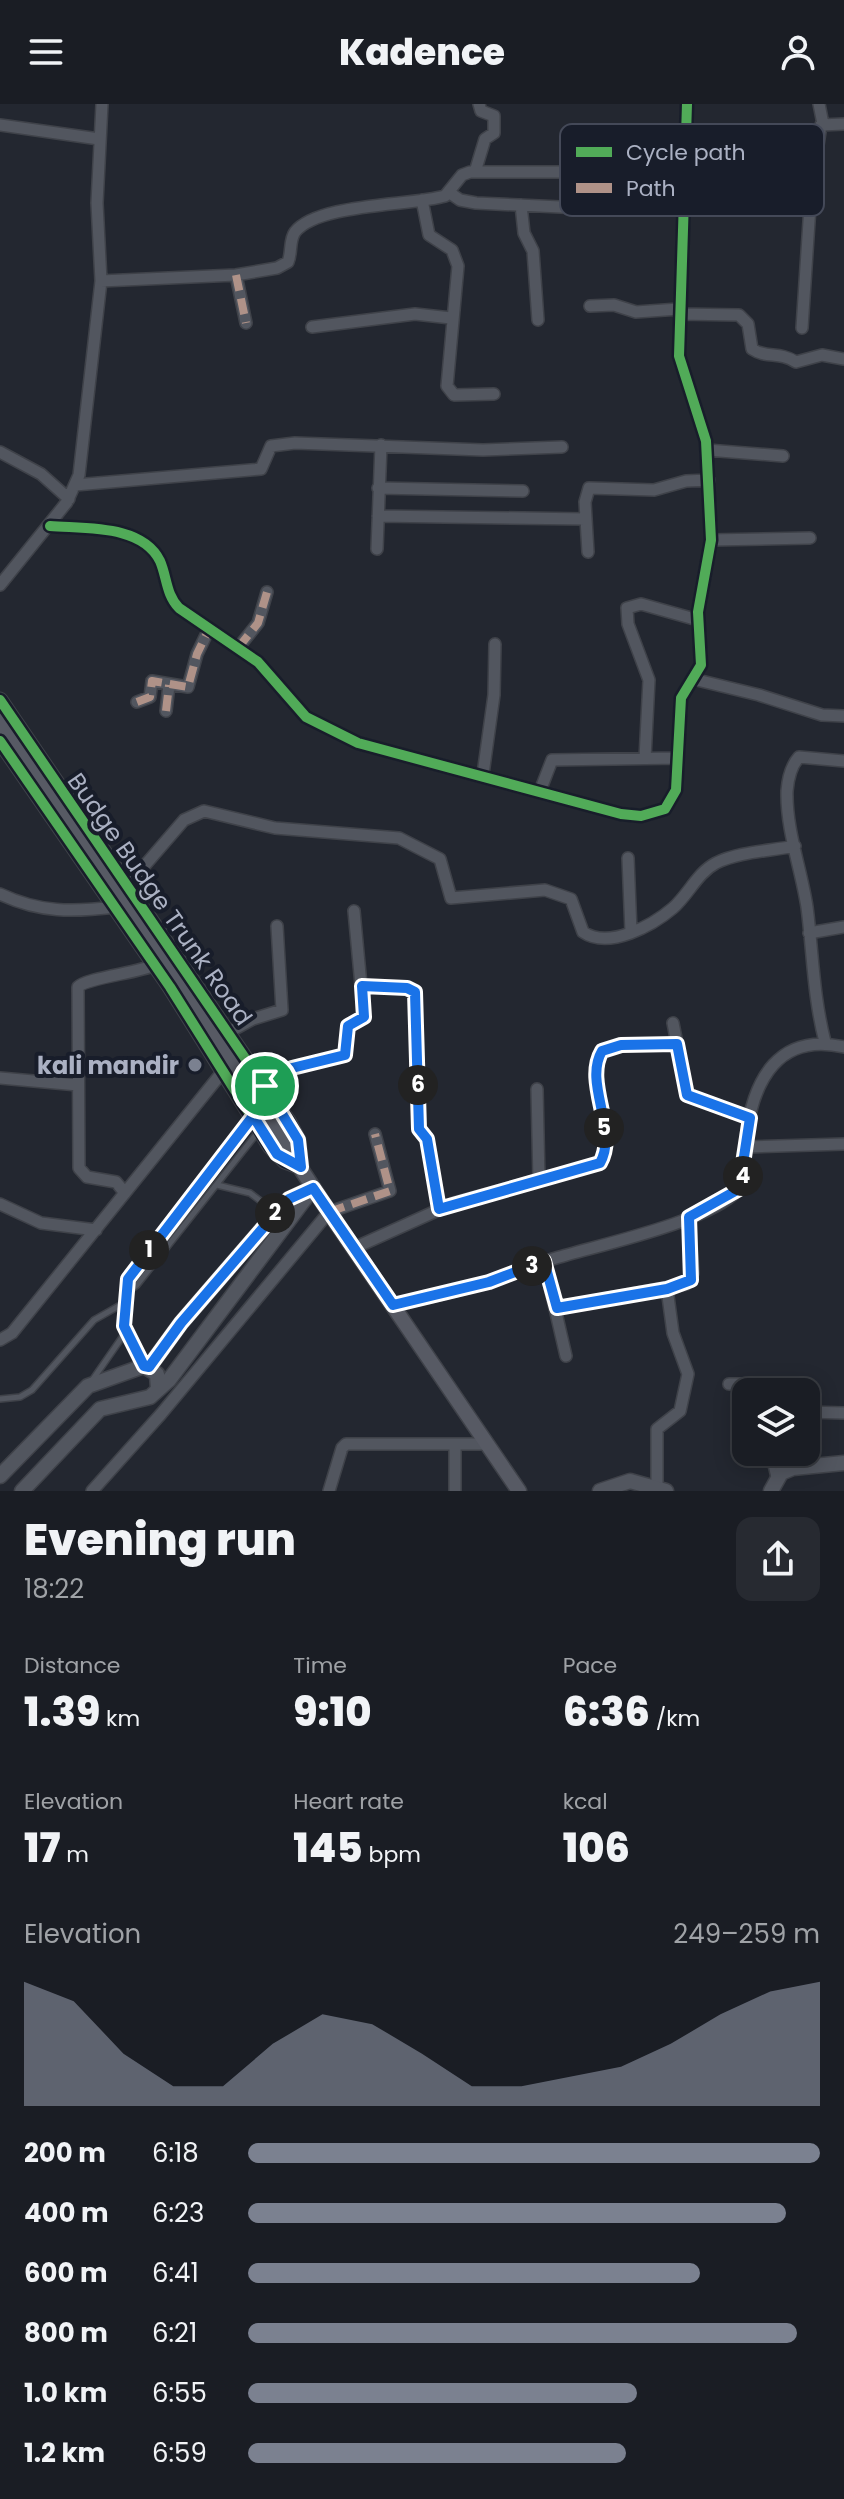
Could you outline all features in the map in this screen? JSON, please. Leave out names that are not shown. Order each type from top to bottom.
[{"type":"main road","points":[[0,721],[177,978],[313,1188],[519,1491]]},
{"type":"street","points":[[0,585],[50,526],[75,485],[88,413],[101,281],[97,203],[102,104]]},
{"type":"street","points":[[475,172],[485,139],[494,133],[494,116],[481,111],[479,104]]},
{"type":"street","points":[[686,124],[687,104]]},
{"type":"street","points":[[819,104],[823,124],[844,124]]},
{"type":"street","points":[[0,125],[99,139]]},
{"type":"street","points":[[101,281],[236,275],[283,266],[290,258],[295,231],[318,219],[385,203],[422,200],[450,193],[462,175],[475,172],[560,172]]},
{"type":"street","points":[[450,193],[466,202],[560,206]]},
{"type":"street","points":[[422,200],[429,235],[456,257],[446,374],[450,391],[462,396],[494,394]]},
{"type":"street","points":[[521,205],[524,233],[533,251],[538,320]]},
{"type":"street","points":[[50,526],[125,534],[146,545],[161,564],[175,605],[272,675],[306,717],[370,747],[483,774],[621,814],[654,813],[671,802],[676,790],[681,698],[701,665],[698,620],[711,540],[707,450],[681,364],[679,312],[683,216]]},
{"type":"street","points":[[802,328],[809,216]]},
{"type":"street","points":[[236,275],[246,323]]},
{"type":"street","points":[[590,306],[614,305],[636,312],[739,315],[748,324],[752,349],[762,355],[781,353],[796,362],[822,355],[844,359]]},
{"type":"street","points":[[312,327],[361,324],[415,314],[451,318]]},
{"type":"street","points":[[75,485],[261,469],[269,449],[274,445],[381,445],[483,450],[562,447]]},
{"type":"street","points":[[377,549],[381,445]]},
{"type":"street","points":[[707,450],[783,456]]},
{"type":"street","points":[[0,452],[41,474],[69,499]]},
{"type":"street","points":[[588,552],[586,519],[589,488],[654,490],[686,481],[709,480]]},
{"type":"street","points":[[378,488],[523,491]]},
{"type":"street","points":[[378,516],[586,519]]},
{"type":"street","points":[[711,540],[810,538]]},
{"type":"street","points":[[238,648],[270,606],[267,592]]},
{"type":"street","points":[[645,758],[649,680],[628,624],[627,608],[641,604],[698,620]]},
{"type":"street","points":[[137,702],[150,697],[152,681],[188,687],[197,654],[209,629]]},
{"type":"street","points":[[483,774],[494,695],[495,644]]},
{"type":"street","points":[[693,679],[822,715],[844,716]]},
{"type":"street","points":[[166,711],[169,685]]},
{"type":"street","name":"Budge Budge Trunk Road","points":[[0,700],[100,850],[265,1086],[298,1140],[301,1167]]},
{"type":"street","name":"Budge Budge Trunk Road","points":[[0,742],[155,965],[277,1154],[301,1167]]},
{"type":"street","points":[[825,1042],[813,990],[809,933],[787,791],[794,762],[804,755],[844,761]]},
{"type":"street","points":[[540,791],[552,760],[677,758]]},
{"type":"street","points":[[126,884],[184,820],[204,811],[275,828],[399,838],[440,859],[451,898],[555,891],[571,899],[588,935],[612,938],[631,932],[673,909],[715,864],[731,857],[795,846]]},
{"type":"street","points":[[628,858],[631,932]]},
{"type":"street","points":[[0,894],[43,910],[68,912],[111,902]]},
{"type":"street","points":[[265,1086],[292,1068],[345,1055],[348,1026],[364,1017],[354,911]]},
{"type":"street","points":[[229,1032],[253,1019],[282,1010],[277,926]]},
{"type":"street","points":[[809,933],[844,927]]},
{"type":"street","points":[[125,1193],[116,1182],[81,1174],[78,987],[85,982],[132,974],[155,965]]},
{"type":"street","points":[[362,986],[407,988],[415,992],[419,1129],[427,1139],[439,1209]]},
{"type":"street","points":[[673,1023],[687,1095],[750,1118]]},
{"type":"street","points":[[393,1305],[489,1282],[544,1261],[650,1232],[689,1217],[739,1189],[750,1118],[765,1078],[781,1055],[825,1042],[844,1047]]},
{"type":"street","points":[[354,1248],[439,1209],[592,1168],[604,1156],[598,1067],[602,1051],[621,1045],[677,1044]]},
{"type":"street","points":[[0,1340],[12,1333],[224,1070]]},
{"type":"street","points":[[0,1078],[78,1085]]},
{"type":"street","points":[[537,1089],[539,1181]]},
{"type":"street","points":[[92,1491],[161,1414],[329,1212],[390,1191],[375,1134]]},
{"type":"street","points":[[746,1147],[844,1144]]},
{"type":"street","points":[[139,1398],[128,1387],[141,1369],[289,1199],[313,1188]]},
{"type":"street","points":[[22,1491],[100,1409],[150,1397],[169,1380],[313,1188]]},
{"type":"street","points":[[0,1204],[41,1223],[96,1230]]},
{"type":"street","points":[[557,1308],[667,1289],[691,1280],[689,1217]]},
{"type":"street","points":[[544,1261],[566,1356]]},
{"type":"street","points":[[600,1491],[630,1481],[661,1489],[657,1429],[680,1411],[688,1374],[673,1333],[667,1289]]},
{"type":"street","points":[[0,1476],[88,1386],[141,1369],[159,1379],[158,1389]]},
{"type":"street","points":[[820,1412],[844,1413]]},
{"type":"street","points":[[329,1491],[342,1448],[346,1444],[487,1444]]},
{"type":"street","points":[[455,1444],[455,1491]]},
{"type":"street","points":[[820,1460],[844,1463]]},
{"type":"street","points":[[774,1484],[796,1466]]},
{"type":"lane","points":[[141,1369],[125,1333],[124,1295],[131,1273],[253,1116]]},
{"type":"lane","points":[[124,1295],[137,1285],[261,1130]]},
{"type":"lane","points":[[217,1185],[250,1193],[276,1213]]},
{"type":"lane","points":[[0,1399],[20,1397],[32,1390],[94,1320],[124,1303]]},
{"type":"lane","points":[[88,1386],[125,1333]]},
{"type":"marked path","points":[[236,275],[246,323]]},
{"type":"marked path","points":[[238,648],[258,623],[267,592]]},
{"type":"marked path","points":[[137,702],[150,697],[152,681],[188,687],[197,654],[209,629]]},
{"type":"marked path","points":[[166,711],[169,685]]},
{"type":"marked path","points":[[329,1212],[390,1191],[375,1134]]},
{"type":"cycle path","points":[[686,124],[687,104]]},
{"type":"cycle path","points":[[50,526],[111,531],[140,540],[152,549],[160,561],[169,592],[179,608],[258,662],[306,717],[358,743],[621,814],[641,816],[665,809],[676,790],[681,698],[701,665],[698,612],[711,540],[706,441],[679,356],[683,216]]},
{"type":"cycle path","points":[[0,700],[288,1121],[298,1140],[301,1167],[285,1161],[270,1146],[170,987],[0,741]]},
{"type":"place","name":"kali mandir","points":[[195,1065]]},
{"type":"route","points":[[362,986],[412,989],[416,996],[419,1129],[427,1139],[429,1170],[439,1209],[592,1168],[600,1163],[605,1144],[599,1057],[609,1047],[621,1045],[677,1044],[683,1089],[687,1095],[693,1100],[750,1118],[743,1179],[739,1189],[728,1198],[689,1217],[693,1273],[686,1284],[557,1308],[544,1261],[489,1282],[393,1305],[313,1188],[289,1199],[181,1323],[149,1367],[144,1366],[125,1333],[124,1295],[128,1279],[253,1116],[277,1154],[301,1167],[298,1140],[265,1086],[292,1068],[345,1055],[348,1026],[364,1017],[362,986]]}]
